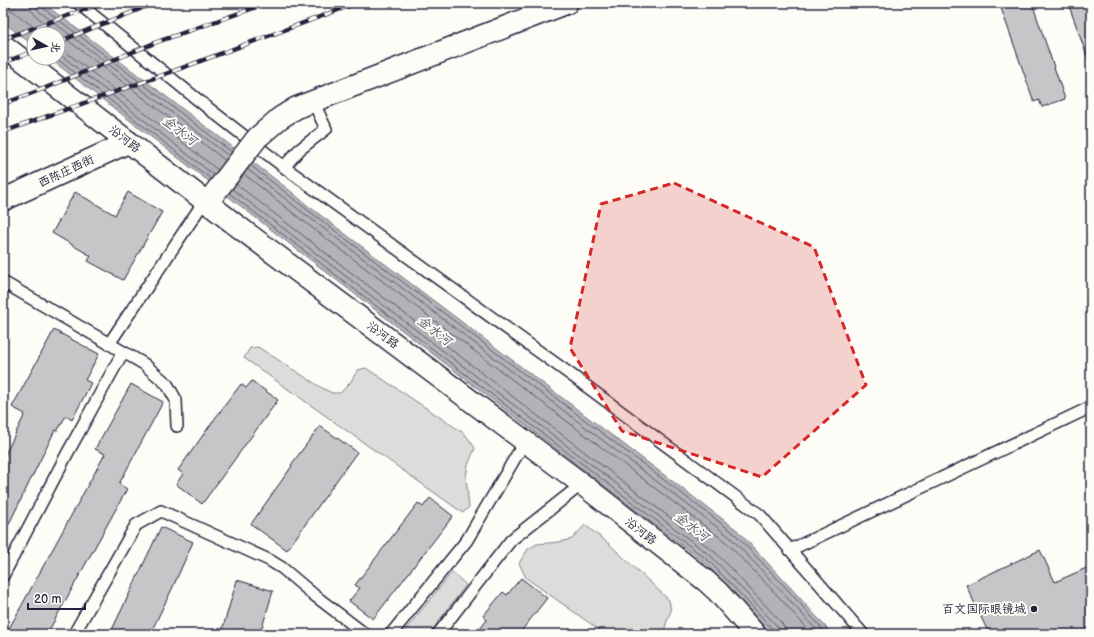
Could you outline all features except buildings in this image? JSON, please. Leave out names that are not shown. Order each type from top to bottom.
[{"type":"street","points":[[208,199],[257,138],[280,118],[296,108],[567,3]]},
{"type":"street","name":"沿河路","points":[[3,45],[582,484],[706,581],[718,592],[755,634]]},
{"type":"street","name":"西陈庄西街","points":[[3,200],[129,142]]},
{"type":"lane","points":[[78,3],[284,167],[574,377],[760,515],[864,634]]},
{"type":"lane","points":[[284,167],[299,150],[326,130],[313,101]]},
{"type":"lane","points":[[109,344],[208,199]]},
{"type":"lane","points":[[3,282],[144,364],[167,384],[176,400],[177,426]]},
{"type":"lane","points":[[3,576],[123,352]]},
{"type":"lane","points":[[790,550],[1091,407]]},
{"type":"lane","points":[[391,634],[467,540],[525,441]]},
{"type":"lane","points":[[438,634],[511,540],[582,484]]},
{"type":"lane","points":[[74,634],[136,525],[161,511],[268,560],[282,568],[314,595],[365,634]]},
{"type":"highlighted area","points":[[674,183],[814,247],[866,385],[762,477],[622,431],[570,348],[601,204]]},
{"type":"shaded area","points":[[258,347],[332,393],[340,393],[349,384],[358,370],[366,368],[465,434],[475,448],[468,465],[466,477],[469,507],[463,513],[244,358],[250,348]]},
{"type":"shaded area","points":[[585,525],[608,543],[669,600],[671,611],[664,632],[666,634],[605,634],[526,578],[519,563],[528,549],[537,544],[572,539]]},
{"type":"shaded area","points":[[452,572],[466,585],[429,634],[402,634]]},
{"type":"water","name":"金水河","points":[[3,3],[43,3],[307,205],[737,530],[832,634],[771,634],[706,564],[59,66],[66,66],[66,26],[26,26],[26,40],[3,22]]},
{"type":"railway","points":[[3,39],[103,3]]},
{"type":"railway","points":[[66,39],[155,3]]},
{"type":"railway","points":[[3,104],[157,42],[268,3]]},
{"type":"railway","points":[[3,132],[357,3]]},
{"type":"railway","points":[[3,63],[26,54]]},
{"type":"place","name":"百文国际眼镜城","points":[[1034,609]]}]
